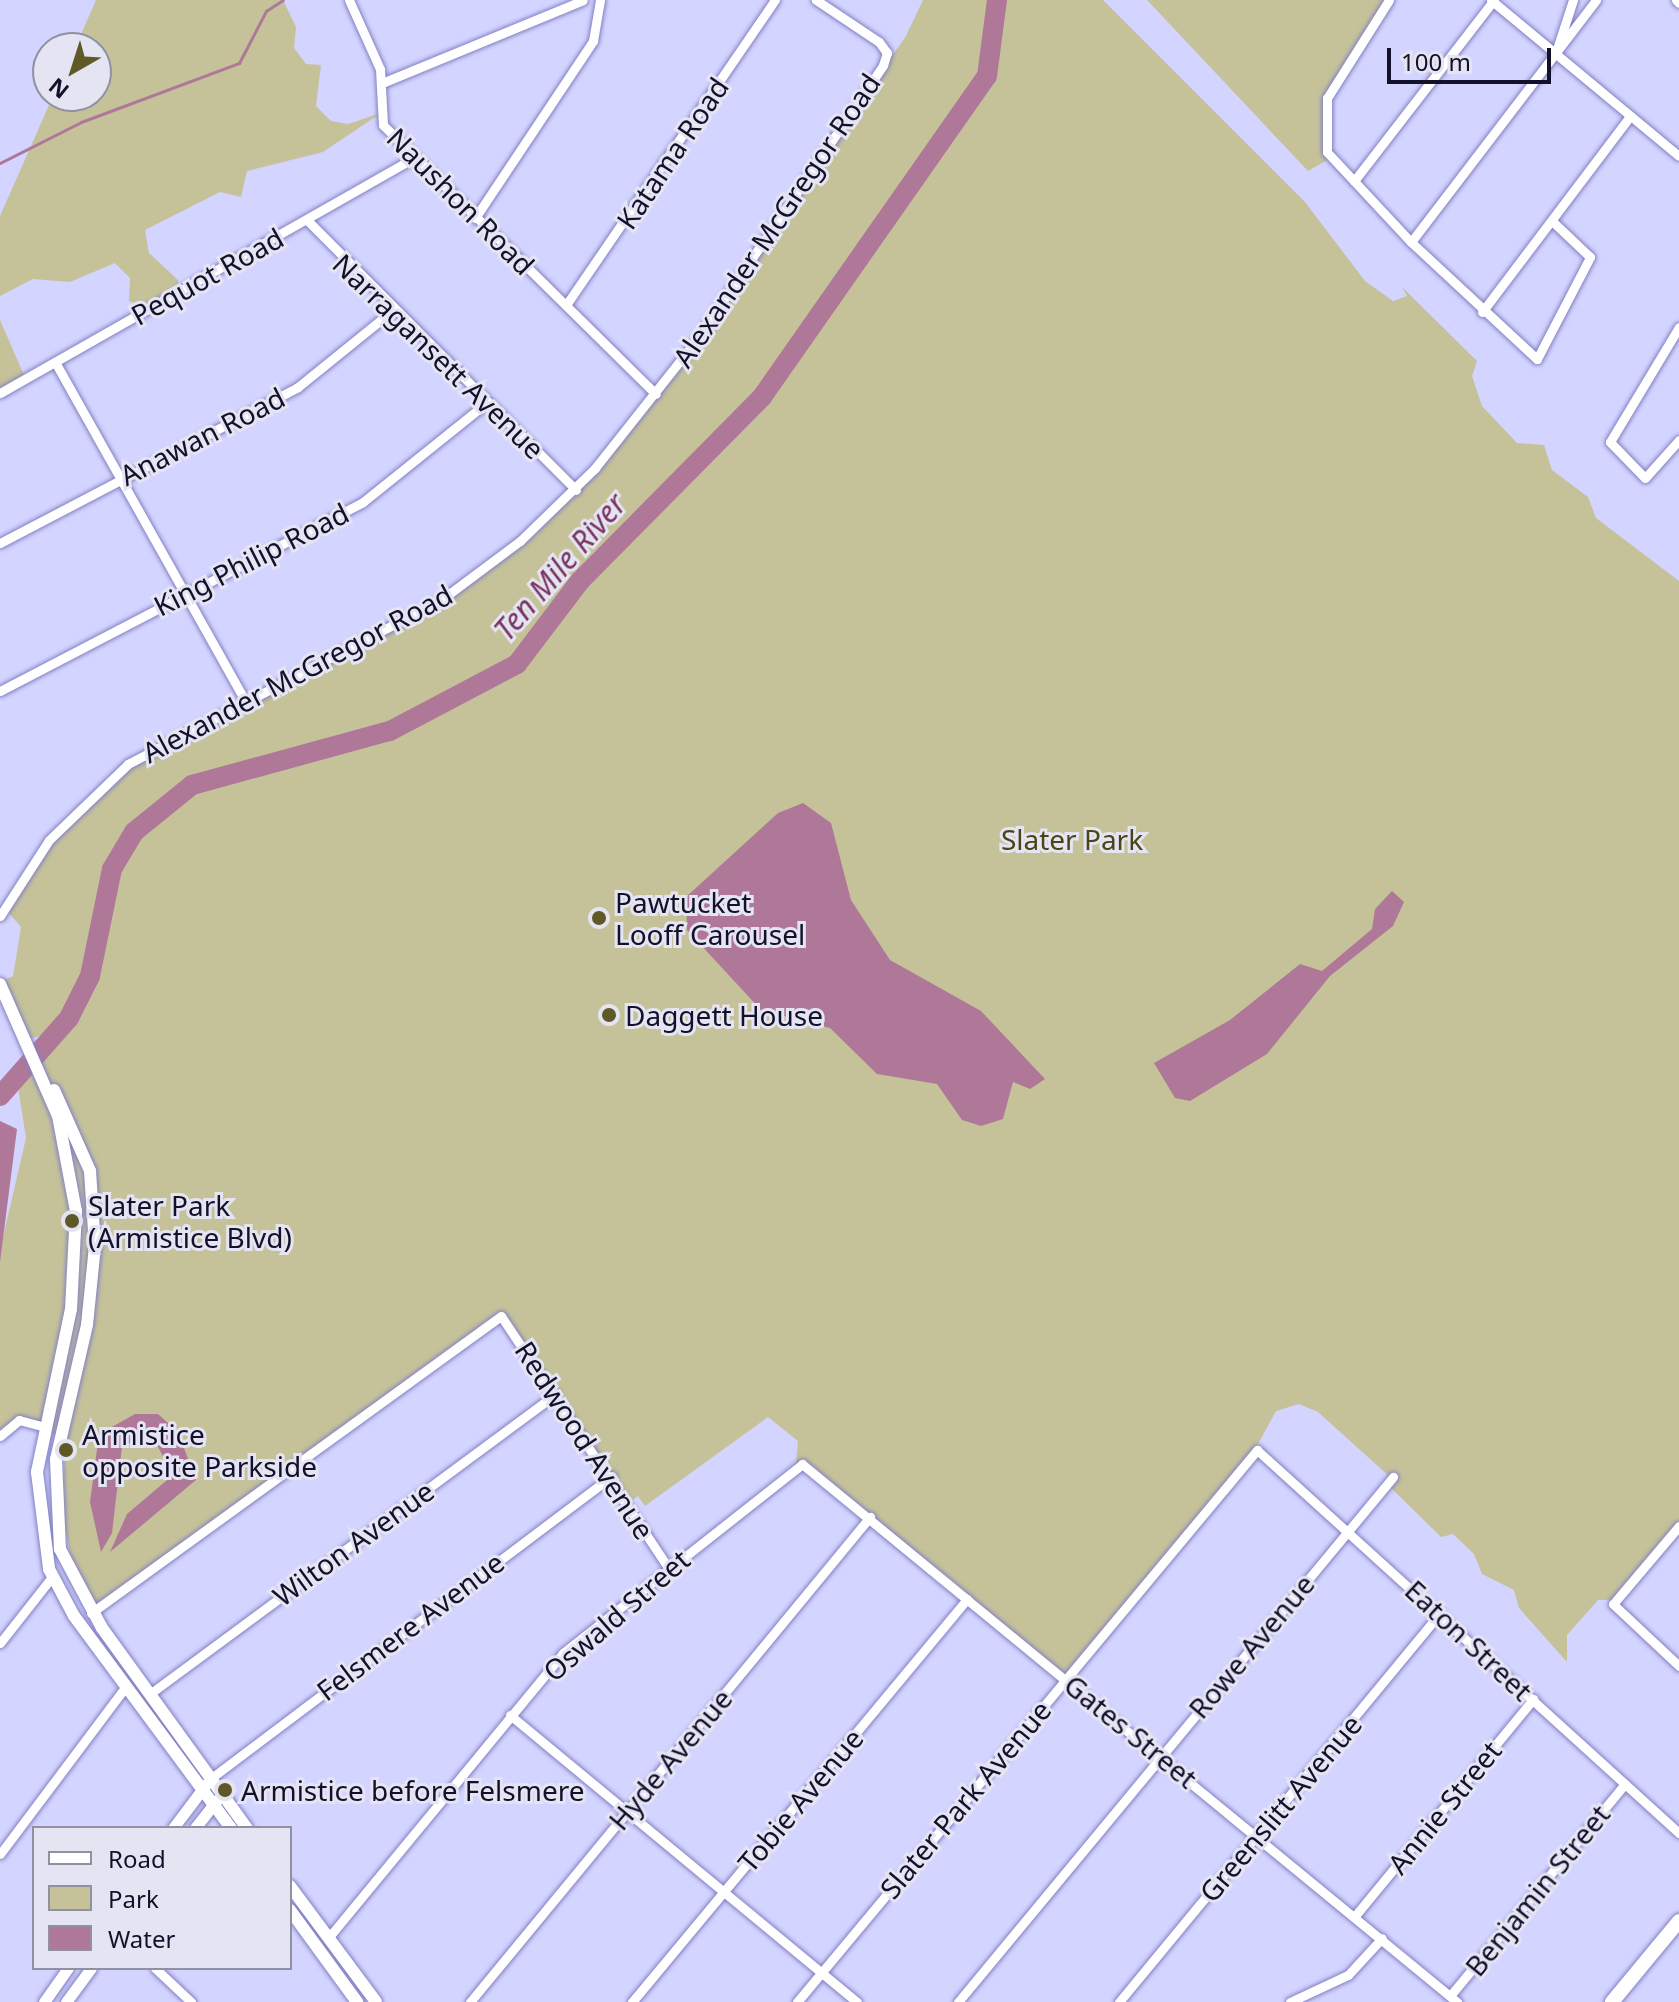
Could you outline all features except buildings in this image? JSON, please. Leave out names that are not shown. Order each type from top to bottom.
[{"type":"main road","points":[[0,984],[43,1074],[63,1134],[77,1241],[71,1309],[45,1427],[36,1488],[52,1577],[126,1686],[217,1799],[245,1826]]},
{"type":"main road","points":[[43,1074],[69,1115],[93,1195],[87,1325],[56,1459],[54,1503],[64,1561],[91,1613],[151,1693],[206,1784]]},
{"type":"main road","points":[[217,1799],[230,1826]]},
{"type":"main road","points":[[292,1889],[329,1937],[366,2000]]},
{"type":"main road","points":[[292,1912],[366,2000]]},
{"type":"main road","points":[[1612,2002],[1679,1921]]},
{"type":"street","points":[[349,0],[382,83],[583,0]]},
{"type":"street","points":[[475,218],[593,41],[600,0]]},
{"type":"street","name":"Katama Road","points":[[566,305],[775,0]]},
{"type":"street","name":"Alexander McGregor Road","points":[[0,916],[49,840],[85,800],[140,757],[441,600],[576,490],[656,394],[887,53],[816,0]]},
{"type":"street","points":[[1389,0],[1334,80],[1323,116],[1327,152],[1411,242],[1532,358],[1542,353],[1590,257],[1552,221]]},
{"type":"street","points":[[1555,55],[1573,0]]},
{"type":"street","points":[[1411,242],[1596,0]]},
{"type":"street","points":[[1354,181],[1493,1],[1679,156]]},
{"type":"street","name":"Naushon Road","points":[[382,83],[383,125],[656,394]]},
{"type":"street","points":[[1482,312],[1630,116]]},
{"type":"street","name":"Pequot Road","points":[[0,393],[414,158]]},
{"type":"street","name":"Narragansett Avenue","points":[[307,220],[392,311],[576,490]]},
{"type":"street","name":"Anawan Road","points":[[0,543],[120,477],[298,387],[392,311]]},
{"type":"street","points":[[1679,327],[1610,442],[1645,478],[1679,440]]},
{"type":"street","points":[[55,362],[245,700]]},
{"type":"street","name":"King Philip Road","points":[[0,691],[184,591],[363,502],[486,403]]},
{"type":"street","name":"Redwood Avenue","points":[[91,1613],[501,1316],[612,1476],[668,1567]]},
{"type":"street","name":"Wilton Avenue","points":[[151,1693],[556,1394]]},
{"type":"street","points":[[0,1436],[19,1420],[45,1427]]},
{"type":"street","name":"Eaton Street","points":[[1257,1450],[1349,1529],[1679,1833]]},
{"type":"street","name":"Slater Park Avenue","points":[[797,2002],[1257,1450]]},
{"type":"street","name":"Gates Street","points":[[802,1464],[1258,1835],[1454,1999]]},
{"type":"street","name":"Oswald Street","points":[[329,1937],[563,1653],[802,1464]]},
{"type":"street","name":"Felsmere Avenue","points":[[206,1784],[612,1476]]},
{"type":"street","name":"Rowe Avenue","points":[[958,2002],[1393,1477]]},
{"type":"street","name":"Hyde Avenue","points":[[470,2002],[870,1517]]},
{"type":"street","points":[[1679,1526],[1613,1604],[1679,1666]]},
{"type":"street","points":[[0,1643],[52,1577]]},
{"type":"street","name":"Tobie Avenue","points":[[632,2002],[967,1599]]},
{"type":"street","name":"Greenslitt Avenue","points":[[1119,2002],[1440,1613]]},
{"type":"street","points":[[0,1854],[126,1686]]},
{"type":"street","name":"Annie Street","points":[[1355,1916],[1533,1699]]},
{"type":"street","points":[[510,1715],[857,2002]]},
{"type":"street","points":[[174,1826],[206,1784]]},
{"type":"street","name":"Benjamin Street","points":[[1454,1999],[1625,1784]]},
{"type":"street","points":[[197,1826],[217,1799]]},
{"type":"street","points":[[1290,2002],[1348,1975],[1382,1938]]},
{"type":"street","points":[[44,2002],[67,1970]]},
{"type":"street","points":[[66,2002],[90,1970]]},
{"type":"street","points":[[157,1970],[191,2002]]},
{"type":"green space","points":[[96,0],[283,0],[296,27],[294,48],[306,64],[321,65],[316,106],[331,121],[348,124],[381,113],[323,152],[247,171],[241,197],[220,192],[145,230],[149,253],[178,280],[179,291],[147,309],[129,301],[130,278],[115,263],[70,282],[33,279],[0,296],[0,216],[46,112],[112,112],[112,32],[82,32]]},
{"type":"green space","name":"Slater Park","points":[[923,0],[1103,0],[1305,202],[1365,281],[1393,301],[1407,296],[1402,287],[1477,361],[1472,376],[1482,406],[1517,443],[1544,445],[1552,470],[1588,497],[1596,518],[1679,581],[1679,1526],[1614,1600],[1598,1600],[1567,1635],[1567,1662],[1519,1608],[1514,1590],[1482,1574],[1474,1554],[1453,1534],[1441,1537],[1386,1483],[1390,1477],[1318,1412],[1299,1404],[1276,1411],[1257,1446],[1065,1674],[796,1463],[798,1441],[768,1417],[645,1506],[638,1496],[628,1503],[499,1312],[95,1607],[75,1578],[61,1509],[66,1439],[24,1422],[0,1436],[0,1250],[26,1138],[17,1081],[26,1066],[49,1055],[41,1036],[28,1039],[1,981],[13,976],[21,927],[7,911],[27,871],[106,781],[308,664],[372,640],[528,534],[636,420],[906,36]]},
{"type":"green space","points":[[1147,0],[1388,0],[1327,95],[1326,137],[1336,155],[1308,171]]},
{"type":"green space","points":[[0,320],[24,375],[0,389]]},
{"type":"water","points":[[803,803],[831,823],[851,900],[890,960],[981,1011],[1045,1079],[1030,1089],[1013,1082],[1003,1119],[981,1126],[962,1120],[937,1084],[877,1074],[830,1028],[761,1010],[687,930],[686,897],[778,813]]},
{"type":"water","points":[[1392,891],[1404,902],[1393,926],[1330,976],[1267,1054],[1190,1101],[1175,1098],[1154,1063],[1230,1020],[1300,964],[1322,971],[1372,929],[1375,909]]},
{"type":"water","points":[[0,1121],[17,1129],[0,1262]]},
{"type":"water","points":[[135,1414],[158,1414],[178,1432],[196,1480],[110,1552],[127,1514],[173,1475],[150,1432],[122,1447],[112,1533],[101,1552],[90,1502],[97,1449],[110,1428]]},
{"type":"waterway","points":[[0,163],[81,122],[239,63],[266,11],[283,0]]},
{"type":"waterway","name":"Ten Mile River","points":[[0,1096],[69,1018],[90,976],[112,869],[134,832],[192,785],[390,731],[517,664],[580,581],[762,397],[987,76],[997,0]]},
{"type":"place","name":"Pawtucket Looff Carousel","points":[[599,918]]},
{"type":"place","name":"Daggett House","points":[[609,1015]]},
{"type":"place","name":"Slater Park (Armistice Blvd)","points":[[72,1221]]},
{"type":"place","name":"Armistice opposite Parkside","points":[[66,1450]]},
{"type":"place","name":"Armistice before Felsmere","points":[[225,1790]]}]
